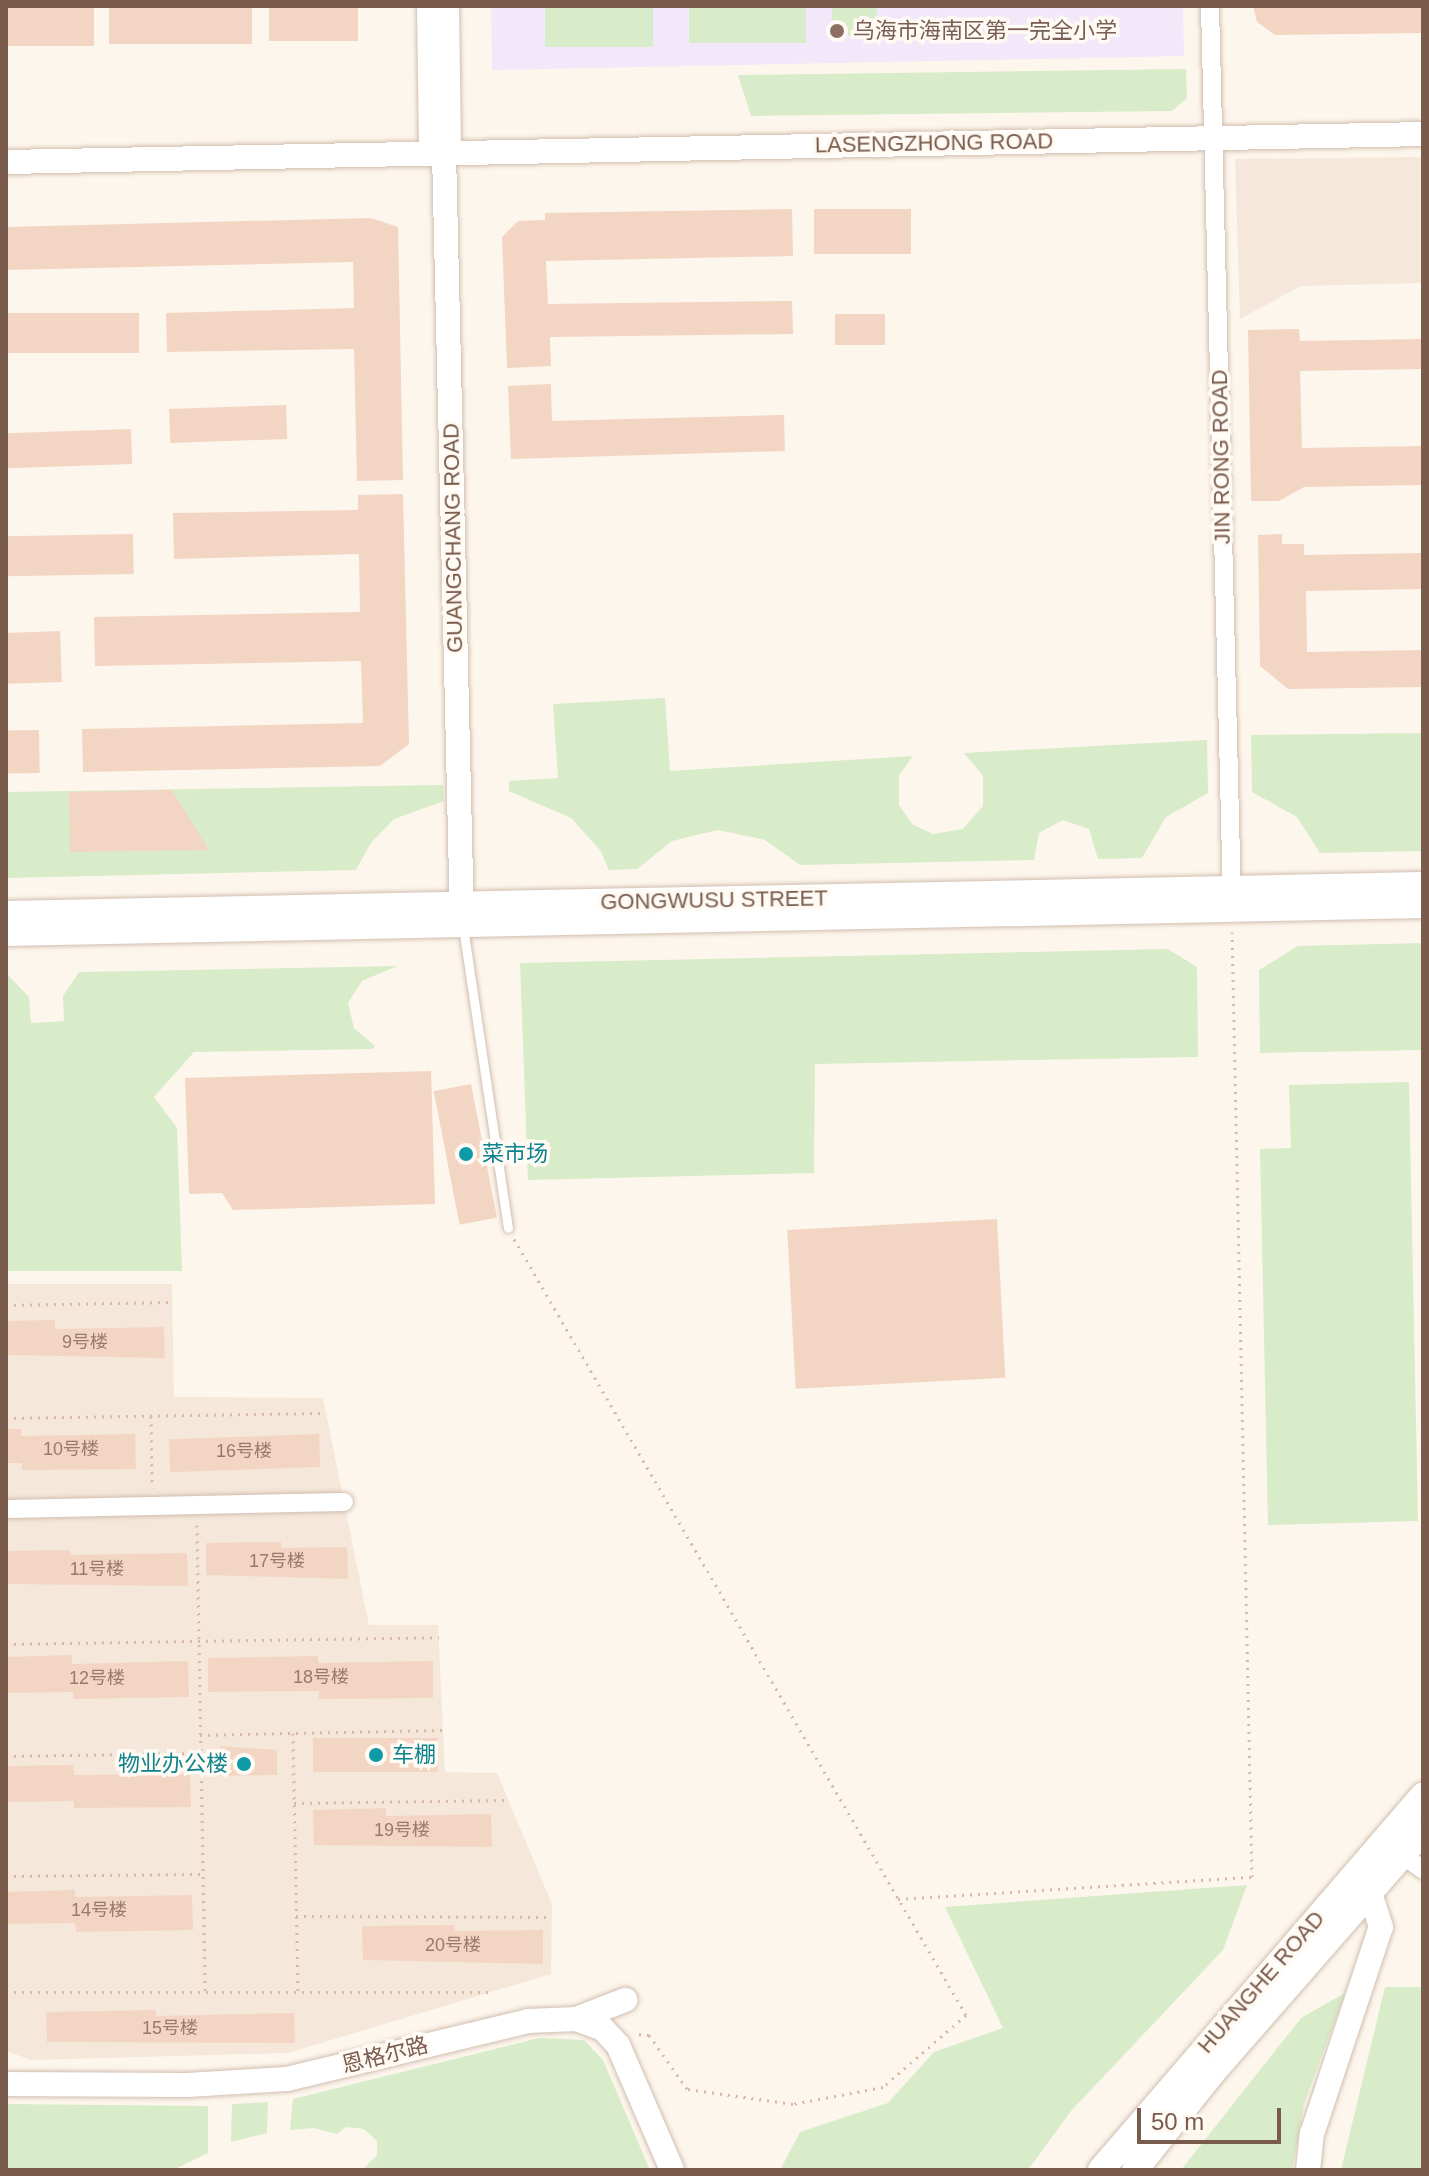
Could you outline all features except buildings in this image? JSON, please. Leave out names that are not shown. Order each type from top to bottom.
[{"type":"main road","name":"GONGWUSU STREET","points":[[1232,899],[1423,885]]},
{"type":"main road","name":"GONGWUSU STREET","points":[[6,933],[462,915],[1232,899],[1423,905]]},
{"type":"main road","name":"GONGWUSU STREET","points":[[6,914],[462,915]]},
{"type":"main road","name":"HUANGHE ROAD","points":[[1101,2170],[1393,1848],[1423,1796]]},
{"type":"main road","name":"HUANGHE ROAD","points":[[1393,1848],[1423,1831]]},
{"type":"main road","name":"HUANGHE ROAD","points":[[1135,2170],[1361,1883]]},
{"type":"street","name":"GUANGCHANG ROAD","points":[[429,6],[441,152],[462,915]]},
{"type":"street","name":"GUANGCHANG ROAD","points":[[441,152],[447,6]]},
{"type":"street","name":"JIN RONG ROAD","points":[[1210,6],[1232,899]]},
{"type":"street","name":"LASENGZHONG ROAD","points":[[6,162],[1423,134]]},
{"type":"street","points":[[6,1509],[344,1502]]},
{"type":"street","points":[[1393,1848],[1423,1870]]},
{"type":"street","points":[[1308,2170],[1312,2134],[1381,1927],[1361,1883]]},
{"type":"street","points":[[576,2019],[625,2000]]},
{"type":"street","name":"恩格尔路","points":[[6,2084],[187,2085],[287,2079],[528,2021],[576,2019],[603,2029]]},
{"type":"street","points":[[603,2029],[618,2045],[672,2170]]},
{"type":"lane","points":[[462,915],[508,1228]]},
{"type":"path","points":[[898,1899],[1252,1877],[1232,899]]},
{"type":"path","points":[[508,1228],[966,2015],[883,2087],[793,2104],[687,2089],[649,2035],[603,2029]]},
{"type":"path","points":[[6,1305],[172,1302]]},
{"type":"path","points":[[6,1418],[326,1413]]},
{"type":"path","points":[[151,1416],[153,1506]]},
{"type":"path","points":[[196,1505],[205,1992]]},
{"type":"path","points":[[6,1644],[439,1637]]},
{"type":"path","points":[[200,1735],[443,1730]]},
{"type":"path","points":[[293,1733],[298,1992]]},
{"type":"path","points":[[6,1756],[201,1753]]},
{"type":"path","points":[[294,1803],[508,1800]]},
{"type":"path","points":[[6,1876],[203,1874]]},
{"type":"path","points":[[296,1916],[552,1917]]},
{"type":"path","points":[[6,1992],[490,1992]]},
{"type":"shaded area","name":"乌海市海南区第一完全小学","points":[[491,6],[1183,6],[1184,56],[492,70]]},
{"type":"shaded area","points":[[1423,157],[1423,283],[1301,286],[1240,319],[1235,159]]},
{"type":"shaded area","points":[[6,1284],[172,1284],[174,1397],[323,1398],[369,1625],[438,1625],[445,1772],[497,1773],[552,1904],[551,1974],[288,2053],[31,2060],[6,2051]]},
{"type":"green space","points":[[545,6],[653,6],[653,47],[545,47]]},
{"type":"green space","points":[[689,6],[806,6],[806,43],[689,43]]},
{"type":"green space","points":[[832,6],[877,6],[877,35],[832,35]]},
{"type":"green space","points":[[1186,69],[1187,98],[1172,111],[751,116],[738,75]]},
{"type":"green space","points":[[665,698],[670,771],[913,756],[899,775],[899,805],[912,824],[933,834],[963,829],[983,806],[983,776],[964,753],[1207,740],[1208,793],[1166,817],[1142,858],[1098,859],[1089,829],[1063,820],[1039,833],[1034,860],[800,865],[765,840],[718,830],[672,841],[637,869],[609,870],[600,850],[571,818],[509,791],[509,781],[558,778],[553,704]]},
{"type":"green space","points":[[1423,733],[1423,851],[1320,853],[1297,817],[1252,792],[1251,735]]},
{"type":"green space","points":[[443,785],[444,801],[394,819],[371,843],[356,870],[6,878],[6,792]]},
{"type":"green space","points":[[1423,943],[1423,1050],[1260,1053],[1259,970],[1298,946]]},
{"type":"green space","points":[[1168,949],[1197,967],[1198,1057],[815,1064],[814,1173],[528,1180],[520,963]]},
{"type":"green space","points":[[397,966],[362,981],[348,1003],[354,1028],[375,1046],[373,1049],[194,1052],[154,1097],[177,1128],[182,1271],[6,1271],[6,973],[29,997],[31,1023],[64,1021],[63,996],[79,972]]},
{"type":"green space","points":[[1409,1082],[1418,1521],[1268,1525],[1260,1149],[1291,1148],[1289,1085]]},
{"type":"green space","points":[[1247,1885],[1223,1950],[1071,2111],[1028,2170],[780,2170],[800,2132],[888,2103],[934,2052],[1003,2028],[945,1907]]},
{"type":"green space","points":[[1385,1987],[1423,1987],[1423,2170],[1341,2170]]},
{"type":"green space","points":[[1345,1993],[1304,2104],[1292,2170],[1181,2170],[1301,2018]]},
{"type":"green space","points":[[539,2038],[584,2040],[603,2060],[650,2170],[362,2170],[377,2155],[377,2141],[364,2129],[346,2127],[337,2134],[314,2128],[290,2130],[293,2099]]},
{"type":"green space","points":[[268,2102],[267,2133],[231,2142],[232,2104]]},
{"type":"green space","points":[[6,2104],[208,2106],[208,2153],[173,2170],[6,2170]]},
{"type":"place","name":"乌海市海南区第一完全小学","points":[[837,31]]},
{"type":"place","name":"菜市场","points":[[466,1154]]},
{"type":"place","name":"车棚","points":[[376,1755]]},
{"type":"place","name":"物业办公楼","points":[[244,1764]]}]
